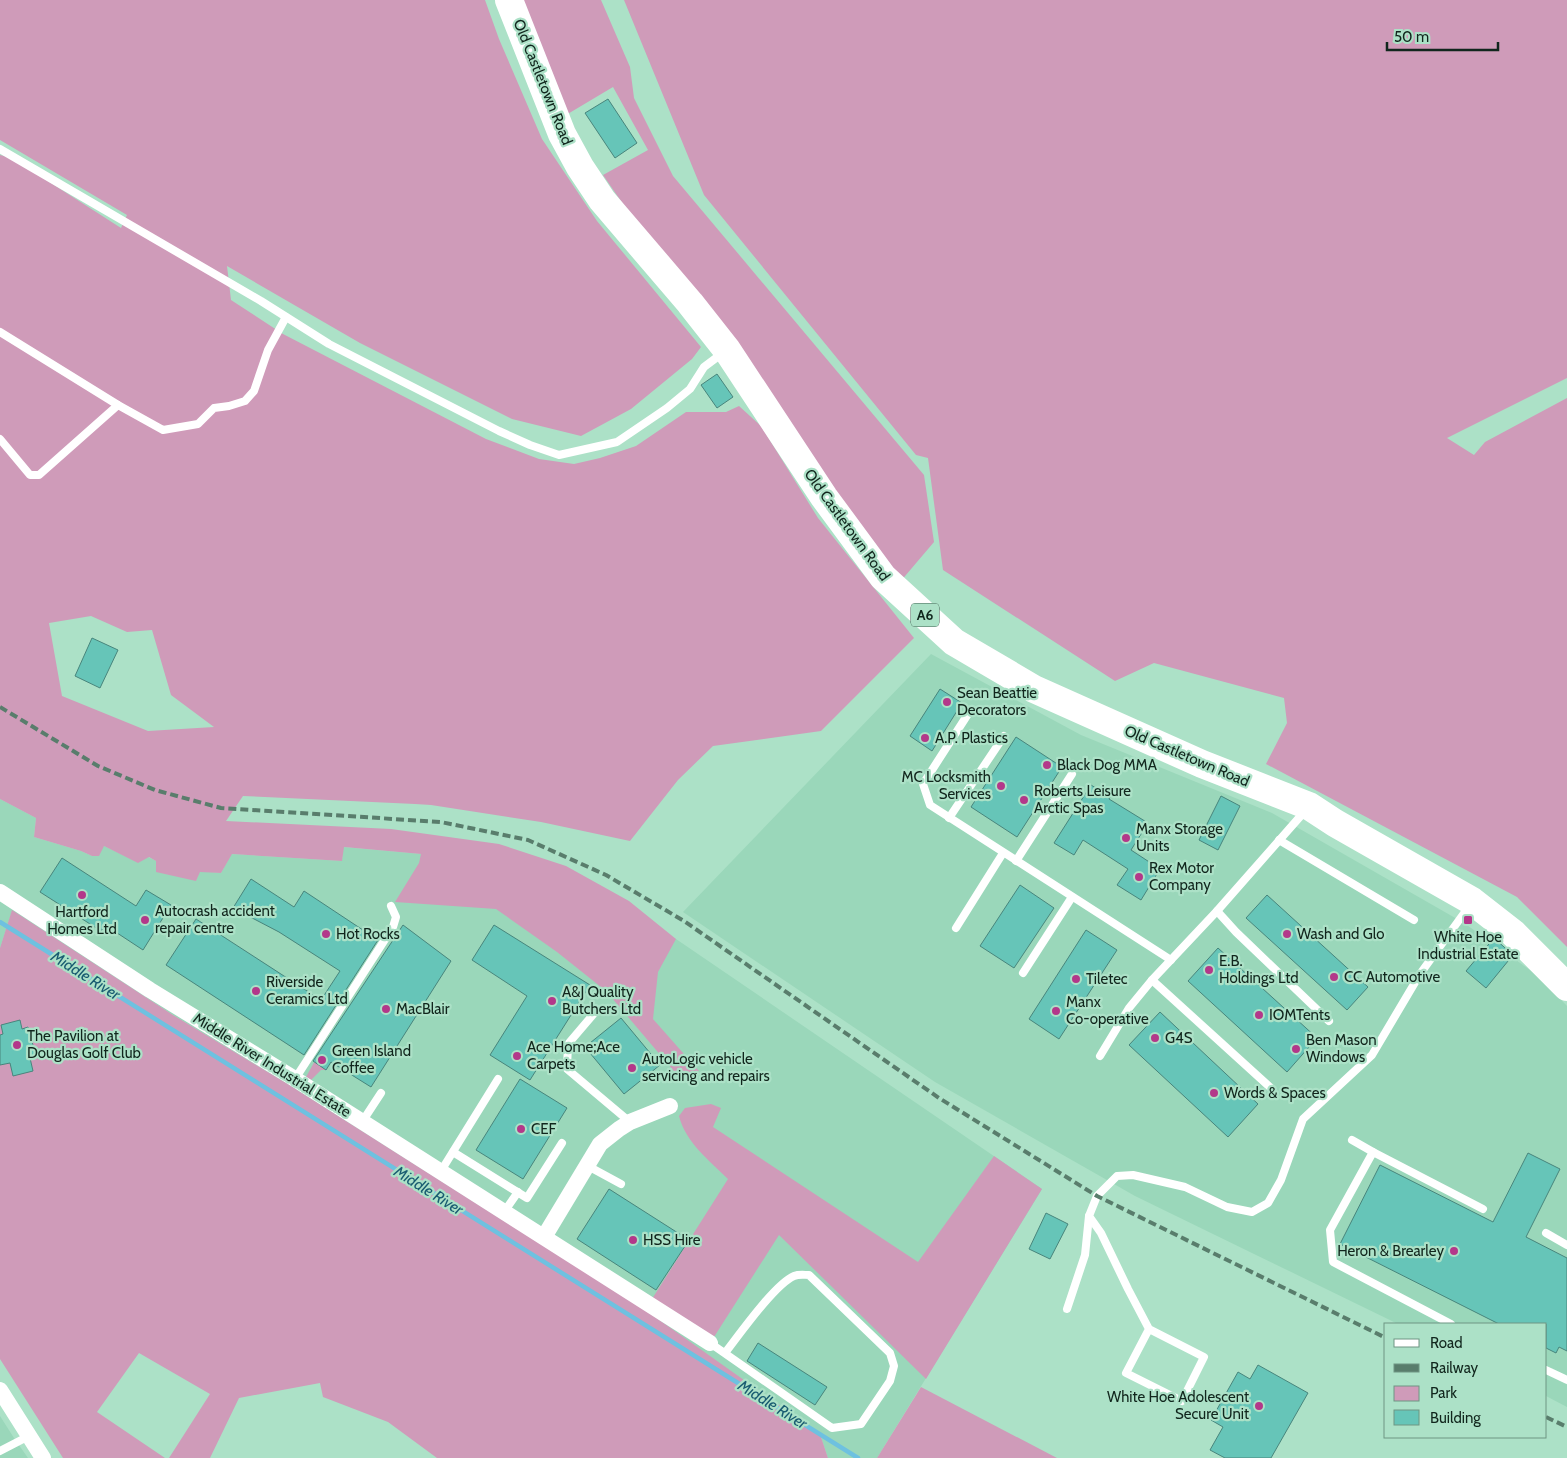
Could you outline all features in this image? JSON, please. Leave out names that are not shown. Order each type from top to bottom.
[{"type":"highway","name":"Old Castletown Road","points":[[510,0],[562,134],[580,167],[602,200],[690,303],[727,350],[824,497],[883,577],[954,642],[1034,689],[1202,764],[1309,806],[1335,823],[1472,901],[1513,933],[1567,987]]},
{"type":"street","name":"Middle River Industrial Estate","points":[[0,892],[150,990],[441,1171],[710,1343]]},
{"type":"street","points":[[544,1237],[600,1144],[619,1128],[630,1122],[670,1106]]},
{"type":"street","points":[[0,1390],[43,1458]]},
{"type":"lane","points":[[0,149],[94,202],[286,316],[329,344],[499,431],[559,456],[616,442],[667,408],[690,389],[704,368],[727,350]]},
{"type":"lane","points":[[0,332],[118,405],[163,430],[198,424],[214,408],[245,401],[254,391],[268,350],[286,316]]},
{"type":"lane","points":[[0,439],[30,476],[39,475],[118,405]]},
{"type":"lane","points":[[968,714],[923,784],[930,805],[1171,960]]},
{"type":"lane","points":[[949,818],[1004,736]]},
{"type":"lane","points":[[1016,861],[1072,774]]},
{"type":"lane","points":[[1100,1056],[1129,1008],[1152,980],[1217,911],[1309,806]]},
{"type":"lane","points":[[1279,840],[1414,920]]},
{"type":"lane","points":[[956,928],[1003,853]]},
{"type":"lane","points":[[1023,973],[1072,897]]},
{"type":"lane","points":[[1067,1309],[1085,1255],[1088,1216],[1097,1196],[1117,1176],[1133,1175],[1185,1187],[1227,1208],[1252,1212],[1268,1203],[1281,1180],[1303,1119],[1372,1055],[1420,974],[1472,901]]},
{"type":"lane","points":[[295,1079],[393,927],[396,916],[391,906]]},
{"type":"lane","points":[[1217,911],[1236,932],[1329,1020]]},
{"type":"lane","points":[[1152,980],[1272,1089]]},
{"type":"lane","points":[[597,1010],[568,1044],[567,1069],[630,1122]]},
{"type":"lane","points":[[441,1171],[498,1079]]},
{"type":"lane","points":[[362,1122],[381,1093]]},
{"type":"lane","points":[[1352,1140],[1483,1209]]},
{"type":"lane","points":[[453,1152],[527,1198],[562,1143]]},
{"type":"lane","points":[[1373,1152],[1330,1230],[1334,1262],[1449,1323]]},
{"type":"lane","points":[[586,1165],[620,1184]]},
{"type":"lane","points":[[504,1212],[518,1192]]},
{"type":"lane","points":[[1088,1216],[1102,1232],[1149,1329],[1204,1357],[1182,1401],[1126,1373],[1149,1329]]},
{"type":"lane","points":[[1546,1233],[1567,1245]]},
{"type":"lane","points":[[710,1343],[832,1428],[861,1424],[890,1381],[894,1366],[890,1353],[809,1275],[799,1274],[776,1289],[725,1353]]},
{"type":"lane","points":[[1547,1370],[1567,1380]]},
{"type":"lane","points":[[0,1451],[29,1436]]},
{"type":"shaded area","name":"White Hoe Industrial Estate","points":[[931,654],[1081,735],[1272,813],[1464,923],[1537,975],[1567,1006],[1567,1407],[1547,1397],[1547,1323],[1396,1323],[1135,1196],[935,1082],[683,912]]},
{"type":"shaded area","points":[[0,799],[36,818],[34,837],[92,856],[104,846],[138,862],[148,857],[196,880],[200,871],[221,873],[231,854],[342,861],[343,847],[421,854],[509,877],[676,939],[1042,1189],[877,1458],[828,1458],[820,1434],[286,1083],[173,1015],[12,911],[0,948]]},
{"type":"shaded area","points":[[0,1416],[14,1438],[28,1458],[0,1458]]},
{"type":"green space","points":[[0,0],[485,0],[499,39],[542,139],[597,221],[701,347],[692,359],[631,409],[581,436],[512,419],[360,343],[227,266],[231,300],[283,334],[486,439],[539,459],[574,464],[600,458],[636,446],[686,412],[726,412],[739,406],[761,426],[818,518],[914,638],[821,731],[713,746],[678,780],[630,841],[541,822],[415,804],[243,796],[226,821],[391,829],[499,844],[566,866],[629,901],[676,939],[658,972],[653,1019],[699,1071],[679,1077],[606,991],[557,952],[496,909],[395,902],[419,863],[421,854],[344,847],[342,861],[232,854],[221,873],[200,872],[196,881],[156,872],[156,861],[149,857],[138,863],[104,846],[99,856],[92,856],[34,837],[36,818],[0,799],[0,155],[12,158],[121,228],[127,215],[0,140]],"holes":[[[91,616],[127,632],[152,630],[171,695],[214,727],[148,731],[62,696],[49,623]]]},
{"type":"green space","points":[[517,0],[601,0],[630,67],[634,98],[673,176],[924,475],[934,542],[900,582],[603,175],[648,150],[613,87],[566,115]]},
{"type":"green space","points":[[624,0],[1567,0],[1567,378],[1447,438],[1474,455],[1485,442],[1567,398],[1567,947],[1517,897],[1266,764],[1287,723],[1284,698],[1154,663],[1115,681],[943,570],[928,458],[916,455],[704,195]]},
{"type":"green space","points":[[12,910],[173,1015],[286,1083],[648,1312],[820,1434],[828,1458],[437,1458],[388,1422],[323,1397],[320,1383],[239,1398],[210,1458],[169,1458],[210,1394],[139,1353],[97,1412],[165,1458],[63,1458],[0,1359],[0,948]]},
{"type":"green space","points":[[316,1059],[328,1067],[326,1070],[321,1070],[311,1080],[306,1077]]},
{"type":"green space","points":[[711,1104],[721,1108],[713,1127],[918,1262],[994,1156],[1042,1189],[926,1379],[779,1235],[714,1337],[652,1299],[728,1179],[693,1143],[682,1126],[679,1116],[685,1108]]},
{"type":"green space","points":[[921,1387],[1057,1458],[877,1458]]},
{"type":"building","points":[[608,99],[637,143],[615,158],[585,113]]},
{"type":"building","points":[[717,374],[733,397],[717,408],[701,385]]},
{"type":"building","points":[[92,638],[118,650],[100,688],[75,676]]},
{"type":"building","points":[[940,689],[962,703],[932,751],[910,736]]},
{"type":"building","points":[[1016,737],[1062,767],[1017,837],[971,807]]},
{"type":"building","points":[[1091,785],[1110,797],[1109,799],[1148,823],[1131,850],[1160,869],[1141,900],[1117,885],[1128,869],[1083,840],[1074,855],[1054,843]]},
{"type":"building","points":[[1221,796],[1240,806],[1218,850],[1199,840]]},
{"type":"building","points":[[62,858],[136,906],[146,890],[171,905],[143,950],[105,925],[101,931],[40,892]]},
{"type":"building","points":[[251,879],[294,907],[304,891],[378,940],[304,1055],[166,965],[196,919],[321,1000],[340,971],[279,932],[233,908]]},
{"type":"building","points":[[1020,885],[1054,908],[1014,968],[980,946]]},
{"type":"building","points":[[1267,895],[1368,987],[1347,1010],[1246,918]]},
{"type":"building","name":"MacBlair","points":[[403,925],[451,961],[371,1087],[331,1062],[326,1070],[313,1061]]},
{"type":"building","points":[[494,925],[590,985],[530,1080],[490,1055],[527,996],[472,960]]},
{"type":"building","points":[[1086,930],[1117,950],[1059,1039],[1029,1019]]},
{"type":"building","points":[[1494,938],[1513,955],[1486,988],[1466,971]]},
{"type":"building","points":[[1218,948],[1317,1038],[1287,1072],[1188,981]]},
{"type":"building","points":[[1160,1012],[1258,1104],[1228,1137],[1129,1045]]},
{"type":"building","points":[[621,1018],[660,1065],[624,1094],[585,1047]]},
{"type":"building","name":"The Pavilion at Douglas Golf Club","points":[[20,1020],[22,1029],[28,1027],[36,1056],[30,1058],[33,1071],[13,1076],[10,1063],[0,1065],[0,1035],[3,1034],[1,1025]]},
{"type":"building","name":"CEF","points":[[520,1079],[567,1108],[523,1179],[476,1150]]},
{"type":"building","name":"Heron & Brearley","points":[[1528,1153],[1560,1169],[1526,1237],[1567,1258],[1567,1351],[1559,1347],[1556,1353],[1547,1348],[1547,1323],[1497,1323],[1340,1244],[1380,1165],[1493,1222]]},
{"type":"building","name":"HSS Hire","points":[[609,1189],[689,1240],[656,1290],[577,1239]]},
{"type":"building","points":[[1046,1213],[1068,1224],[1050,1259],[1029,1249]]},
{"type":"building","points":[[758,1343],[827,1387],[815,1405],[747,1361]]},
{"type":"building","name":"White Hoe Adolescent Secure Unit","points":[[1258,1365],[1308,1393],[1271,1458],[1225,1458],[1210,1450],[1223,1427],[1211,1420],[1238,1372],[1250,1379]]},
{"type":"waterway","name":"Middle River","points":[[0,922],[858,1458]]},
{"type":"railway","points":[[0,707],[98,766],[155,790],[221,808],[441,822],[528,840],[606,875],[684,921],[939,1098],[1097,1196],[1384,1337]]},
{"type":"railway","points":[[1547,1417],[1567,1427]]},
{"type":"place","name":"Sean Beattie Decorators","points":[[947,702]]},
{"type":"place","name":"A.P. Plastics","points":[[925,738]]},
{"type":"place","name":"Black Dog MMA","points":[[1047,765]]},
{"type":"place","name":"MC Locksmith Services","points":[[1001,786]]},
{"type":"place","name":"Roberts Leisure Arctic Spas","points":[[1024,800]]},
{"type":"place","name":"Manx Storage Units","points":[[1126,838]]},
{"type":"place","name":"Rex Motor Company","points":[[1139,877]]},
{"type":"place","name":"Hartford Homes Ltd","points":[[82,895]]},
{"type":"place","name":"Autocrash accident repair centre","points":[[145,920]]},
{"type":"place","name":"White Hoe Industrial Estate","points":[[1468,920]]},
{"type":"place","name":"Hot Rocks","points":[[326,934]]},
{"type":"place","name":"Wash and Glo","points":[[1287,934]]},
{"type":"place","name":"E.B. Holdings Ltd","points":[[1209,970]]},
{"type":"place","name":"CC Automotive","points":[[1334,977]]},
{"type":"place","name":"Tiletec","points":[[1076,979]]},
{"type":"place","name":"Riverside Ceramics Ltd","points":[[256,991]]},
{"type":"place","name":"A&J Quality Butchers Ltd","points":[[552,1001]]},
{"type":"place","name":"MacBlair","points":[[386,1009]]},
{"type":"place","name":"Manx Co-operative","points":[[1056,1011]]},
{"type":"place","name":"IOMTents","points":[[1259,1015]]},
{"type":"place","name":"G4S","points":[[1155,1038]]},
{"type":"place","name":"The Pavilion at Douglas Golf Club","points":[[17,1045]]},
{"type":"place","name":"Ben Mason Windows","points":[[1296,1049]]},
{"type":"place","name":"Ace Home;Ace Carpets","points":[[517,1056]]},
{"type":"place","name":"Green Island Coffee","points":[[322,1060]]},
{"type":"place","name":"AutoLogic vehicle servicing and repairs","points":[[632,1068]]},
{"type":"place","name":"Words & Spaces","points":[[1214,1093]]},
{"type":"place","name":"CEF","points":[[521,1129]]},
{"type":"place","name":"HSS Hire","points":[[633,1240]]},
{"type":"place","name":"Heron & Brearley","points":[[1454,1251]]},
{"type":"place","name":"White Hoe Adolescent Secure Unit","points":[[1259,1406]]}]
